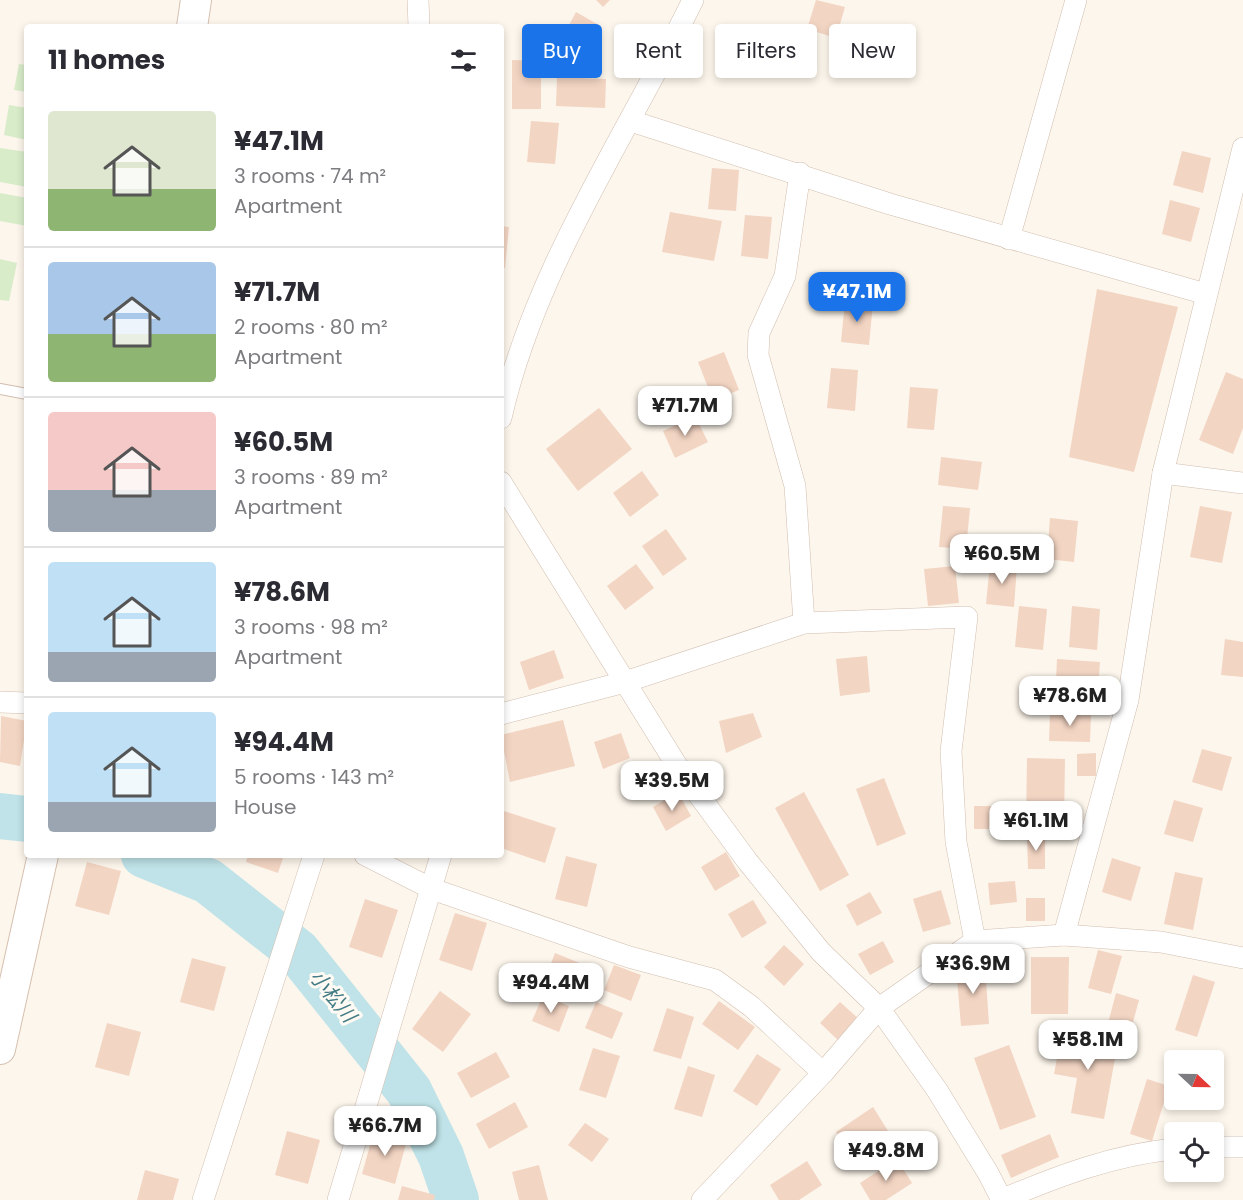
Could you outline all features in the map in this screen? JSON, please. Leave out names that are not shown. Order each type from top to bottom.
[{"type":"street","points":[[192,24],[196,0]]},
{"type":"street","points":[[418,0],[419,24]]},
{"type":"street","points":[[504,407],[524,337],[561,253],[693,0]]},
{"type":"street","points":[[1009,238],[1076,0]]},
{"type":"street","points":[[630,121],[1009,238],[1206,294]]},
{"type":"street","points":[[1064,935],[1128,700],[1162,473],[1243,148]]},
{"type":"street","points":[[800,173],[785,276],[759,333],[758,355],[795,486],[804,623]]},
{"type":"street","points":[[1162,473],[1243,483]]},
{"type":"street","points":[[504,487],[676,764],[748,862],[821,952],[879,1008],[937,1090],[988,1173],[1001,1200],[1086,1166],[1138,1153],[1164,1150]]},
{"type":"street","points":[[504,713],[625,682],[804,623],[967,617],[951,751],[956,842],[975,942]]},
{"type":"street","points":[[0,702],[24,703]]},
{"type":"street","points":[[0,1049],[42,858]]},
{"type":"street","points":[[203,1200],[313,858]]},
{"type":"street","points":[[371,858],[432,889],[628,957],[715,980],[752,1007],[823,1073]]},
{"type":"street","points":[[338,1200],[440,858]]},
{"type":"street","points":[[702,1200],[823,1073],[879,1008],[975,942],[1064,935],[1161,942],[1243,958]]},
{"type":"street","points":[[1224,1147],[1243,1147]]},
{"type":"lane","points":[[0,389],[24,393]]},
{"type":"green space","points":[[19,64],[24,65],[24,92],[14,90]]},
{"type":"green space","points":[[9,105],[24,108],[24,139],[4,135]]},
{"type":"green space","points":[[0,148],[24,152],[24,186],[0,182]]},
{"type":"green space","points":[[0,193],[24,197],[24,225],[0,221]]},
{"type":"green space","points":[[0,259],[17,263],[9,301],[0,300]]},
{"type":"building","points":[[596,0],[610,0],[603,7]]},
{"type":"building","points":[[816,0],[845,7],[840,24],[829,24],[829,36],[817,32],[817,24],[809,24]]},
{"type":"building","points":[[576,12],[597,24],[570,24]]},
{"type":"building","points":[[512,60],[522,60],[522,78],[541,78],[541,109],[512,109]]},
{"type":"building","points":[[557,78],[606,79],[605,108],[556,106]]},
{"type":"building","points":[[531,121],[559,123],[555,164],[527,162]]},
{"type":"building","points":[[1182,151],[1211,158],[1203,193],[1173,185]]},
{"type":"building","points":[[712,168],[739,170],[736,211],[708,209]]},
{"type":"building","points":[[1170,200],[1200,208],[1191,242],[1162,234]]},
{"type":"building","points":[[670,212],[722,221],[714,261],[662,252]]},
{"type":"building","points":[[745,215],[772,217],[768,259],[741,256]]},
{"type":"building","points":[[504,226],[509,227],[504,268]]},
{"type":"building","points":[[1097,289],[1178,307],[1134,472],[1069,457]]},
{"type":"building","points":[[845,301],[873,303],[869,345],[841,342]]},
{"type":"building","points":[[724,352],[739,390],[713,400],[698,362]]},
{"type":"building","points":[[831,368],[858,370],[855,411],[827,408]]},
{"type":"building","points":[[1226,372],[1243,379],[1243,428],[1233,454],[1199,440]]},
{"type":"building","points":[[910,387],[938,389],[934,430],[907,428]]},
{"type":"building","points":[[599,408],[632,449],[578,491],[546,449]]},
{"type":"building","points":[[695,416],[708,442],[675,458],[663,431]]},
{"type":"building","points":[[941,457],[982,462],[978,490],[938,485]]},
{"type":"building","points":[[642,471],[659,495],[630,517],[613,493]]},
{"type":"building","points":[[943,506],[970,508],[966,549],[939,547]]},
{"type":"building","points":[[1200,506],[1232,512],[1222,563],[1190,557]]},
{"type":"building","points":[[1050,518],[1078,521],[1074,562],[1047,559]]},
{"type":"building","points":[[666,529],[687,559],[663,576],[642,546]]},
{"type":"building","points":[[990,563],[1017,566],[1014,607],[986,604]]},
{"type":"building","points":[[636,564],[654,588],[625,610],[607,586]]},
{"type":"building","points":[[955,566],[959,603],[928,606],[924,569]]},
{"type":"building","points":[[1019,606],[1047,609],[1043,650],[1015,647]]},
{"type":"building","points":[[1072,606],[1100,609],[1097,650],[1069,647]]},
{"type":"building","points":[[1225,639],[1243,642],[1243,677],[1221,675]]},
{"type":"building","points":[[554,650],[564,678],[529,690],[520,662]]},
{"type":"building","points":[[867,656],[870,692],[840,696],[836,659]]},
{"type":"building","points":[[1057,659],[1100,662],[1097,705],[1055,702]]},
{"type":"building","points":[[753,713],[762,737],[726,753],[719,721]]},
{"type":"building","points":[[1050,713],[1091,714],[1090,742],[1049,741]]},
{"type":"building","points":[[1,716],[24,720],[20,766],[0,762]]},
{"type":"building","points":[[563,720],[575,766],[510,782],[504,751],[504,734]]},
{"type":"building","points":[[621,733],[630,758],[603,769],[594,742]]},
{"type":"building","points":[[1202,749],[1232,757],[1222,791],[1192,782]]},
{"type":"building","points":[[1096,753],[1096,776],[1077,776],[1077,754]]},
{"type":"building","points":[[1027,758],[1065,759],[1064,824],[1026,824]]},
{"type":"building","points":[[884,778],[906,834],[877,846],[856,789]]},
{"type":"building","points":[[678,792],[691,816],[666,831],[653,807]]},
{"type":"building","points":[[804,792],[849,875],[820,891],[775,808]]},
{"type":"building","points":[[1174,800],[1203,808],[1193,842],[1164,834]]},
{"type":"building","points":[[974,806],[992,806],[993,829],[974,829]]},
{"type":"building","points":[[504,811],[556,828],[545,863],[504,849]]},
{"type":"building","points":[[1027,836],[1045,836],[1045,869],[1028,869]]},
{"type":"building","points":[[726,852],[740,876],[715,891],[701,867]]},
{"type":"building","points":[[566,856],[597,864],[587,907],[555,899]]},
{"type":"building","points":[[247,858],[283,858],[278,873],[246,862]]},
{"type":"building","points":[[1112,858],[1141,867],[1131,901],[1102,892]]},
{"type":"building","points":[[87,862],[121,871],[109,915],[75,906]]},
{"type":"building","points":[[1175,872],[1203,878],[1193,930],[1164,924]]},
{"type":"building","points":[[1015,881],[1017,902],[990,905],[988,883]]},
{"type":"building","points":[[941,890],[951,924],[923,932],[913,899]]},
{"type":"building","points":[[870,892],[882,913],[857,926],[846,905]]},
{"type":"building","points":[[1026,898],[1045,898],[1045,921],[1026,921]]},
{"type":"building","points":[[365,899],[398,910],[382,958],[349,947]]},
{"type":"building","points":[[753,900],[767,923],[742,938],[728,914]]},
{"type":"building","points":[[455,913],[487,923],[472,971],[439,960]]},
{"type":"building","points":[[883,941],[894,962],[870,975],[858,954]]},
{"type":"building","points":[[784,945],[804,964],[784,986],[764,967]]},
{"type":"building","points":[[1098,950],[1122,956],[1111,994],[1088,988]]},
{"type":"building","points":[[555,953],[582,964],[572,990],[545,979]]},
{"type":"building","points":[[1031,957],[1069,957],[1068,1014],[1031,1014]]},
{"type":"building","points":[[192,958],[226,967],[214,1011],[180,1002]]},
{"type":"building","points":[[614,965],[641,975],[631,1001],[604,990]]},
{"type":"building","points":[[985,965],[989,1024],[961,1026],[956,967]]},
{"type":"building","points":[[1193,975],[1215,982],[1197,1037],[1175,1030]]},
{"type":"building","points":[[440,991],[471,1014],[443,1052],[412,1029]]},
{"type":"building","points":[[1116,993],[1139,1000],[1129,1037],[1106,1031]]},
{"type":"building","points":[[543,995],[569,1006],[559,1032],[532,1021]]},
{"type":"building","points":[[719,1001],[755,1027],[738,1050],[702,1024]]},
{"type":"building","points":[[596,1002],[623,1013],[612,1039],[585,1028]]},
{"type":"building","points":[[840,1002],[860,1020],[840,1042],[820,1023]]},
{"type":"building","points":[[667,1008],[694,1017],[681,1059],[653,1051]]},
{"type":"building","points":[[107,1023],[141,1032],[129,1076],[95,1067]]},
{"type":"building","points":[[1062,1032],[1118,1042],[1104,1119],[1071,1113],[1077,1078],[1054,1074]]},
{"type":"building","points":[[1009,1045],[1036,1117],[1000,1130],[974,1058]]},
{"type":"building","points":[[593,1048],[620,1056],[606,1098],[579,1090]]},
{"type":"building","points":[[496,1052],[510,1077],[471,1098],[457,1073]]},
{"type":"building","points":[[757,1054],[781,1069],[757,1106],[733,1091]]},
{"type":"building","points":[[688,1066],[715,1075],[702,1117],[674,1109]]},
{"type":"building","points":[[1147,1079],[1164,1084],[1164,1102],[1152,1141],[1130,1134]]},
{"type":"building","points":[[515,1102],[528,1127],[489,1149],[476,1124]]},
{"type":"building","points":[[873,1107],[888,1131],[851,1156],[836,1132]]},
{"type":"building","points":[[585,1123],[609,1139],[592,1162],[568,1145]]},
{"type":"building","points":[[287,1131],[320,1140],[308,1184],[275,1175]]},
{"type":"building","points":[[374,1131],[407,1140],[395,1184],[362,1174]]},
{"type":"building","points":[[1050,1134],[1059,1157],[1011,1178],[1001,1155]]},
{"type":"building","points":[[897,1159],[912,1183],[886,1200],[870,1200],[860,1183]]},
{"type":"building","points":[[807,1161],[822,1185],[799,1200],[779,1200],[770,1185]]},
{"type":"building","points":[[539,1165],[548,1200],[519,1200],[512,1172]]},
{"type":"building","points":[[145,1170],[179,1179],[173,1200],[137,1200]]},
{"type":"building","points":[[402,1186],[435,1195],[434,1200],[398,1200]]},
{"type":"waterway","name":"小松川","points":[[0,816],[24,819]]},
{"type":"waterway","name":"小松川","points":[[151,858],[208,881],[298,952],[409,1091],[441,1156],[456,1200]]}]
